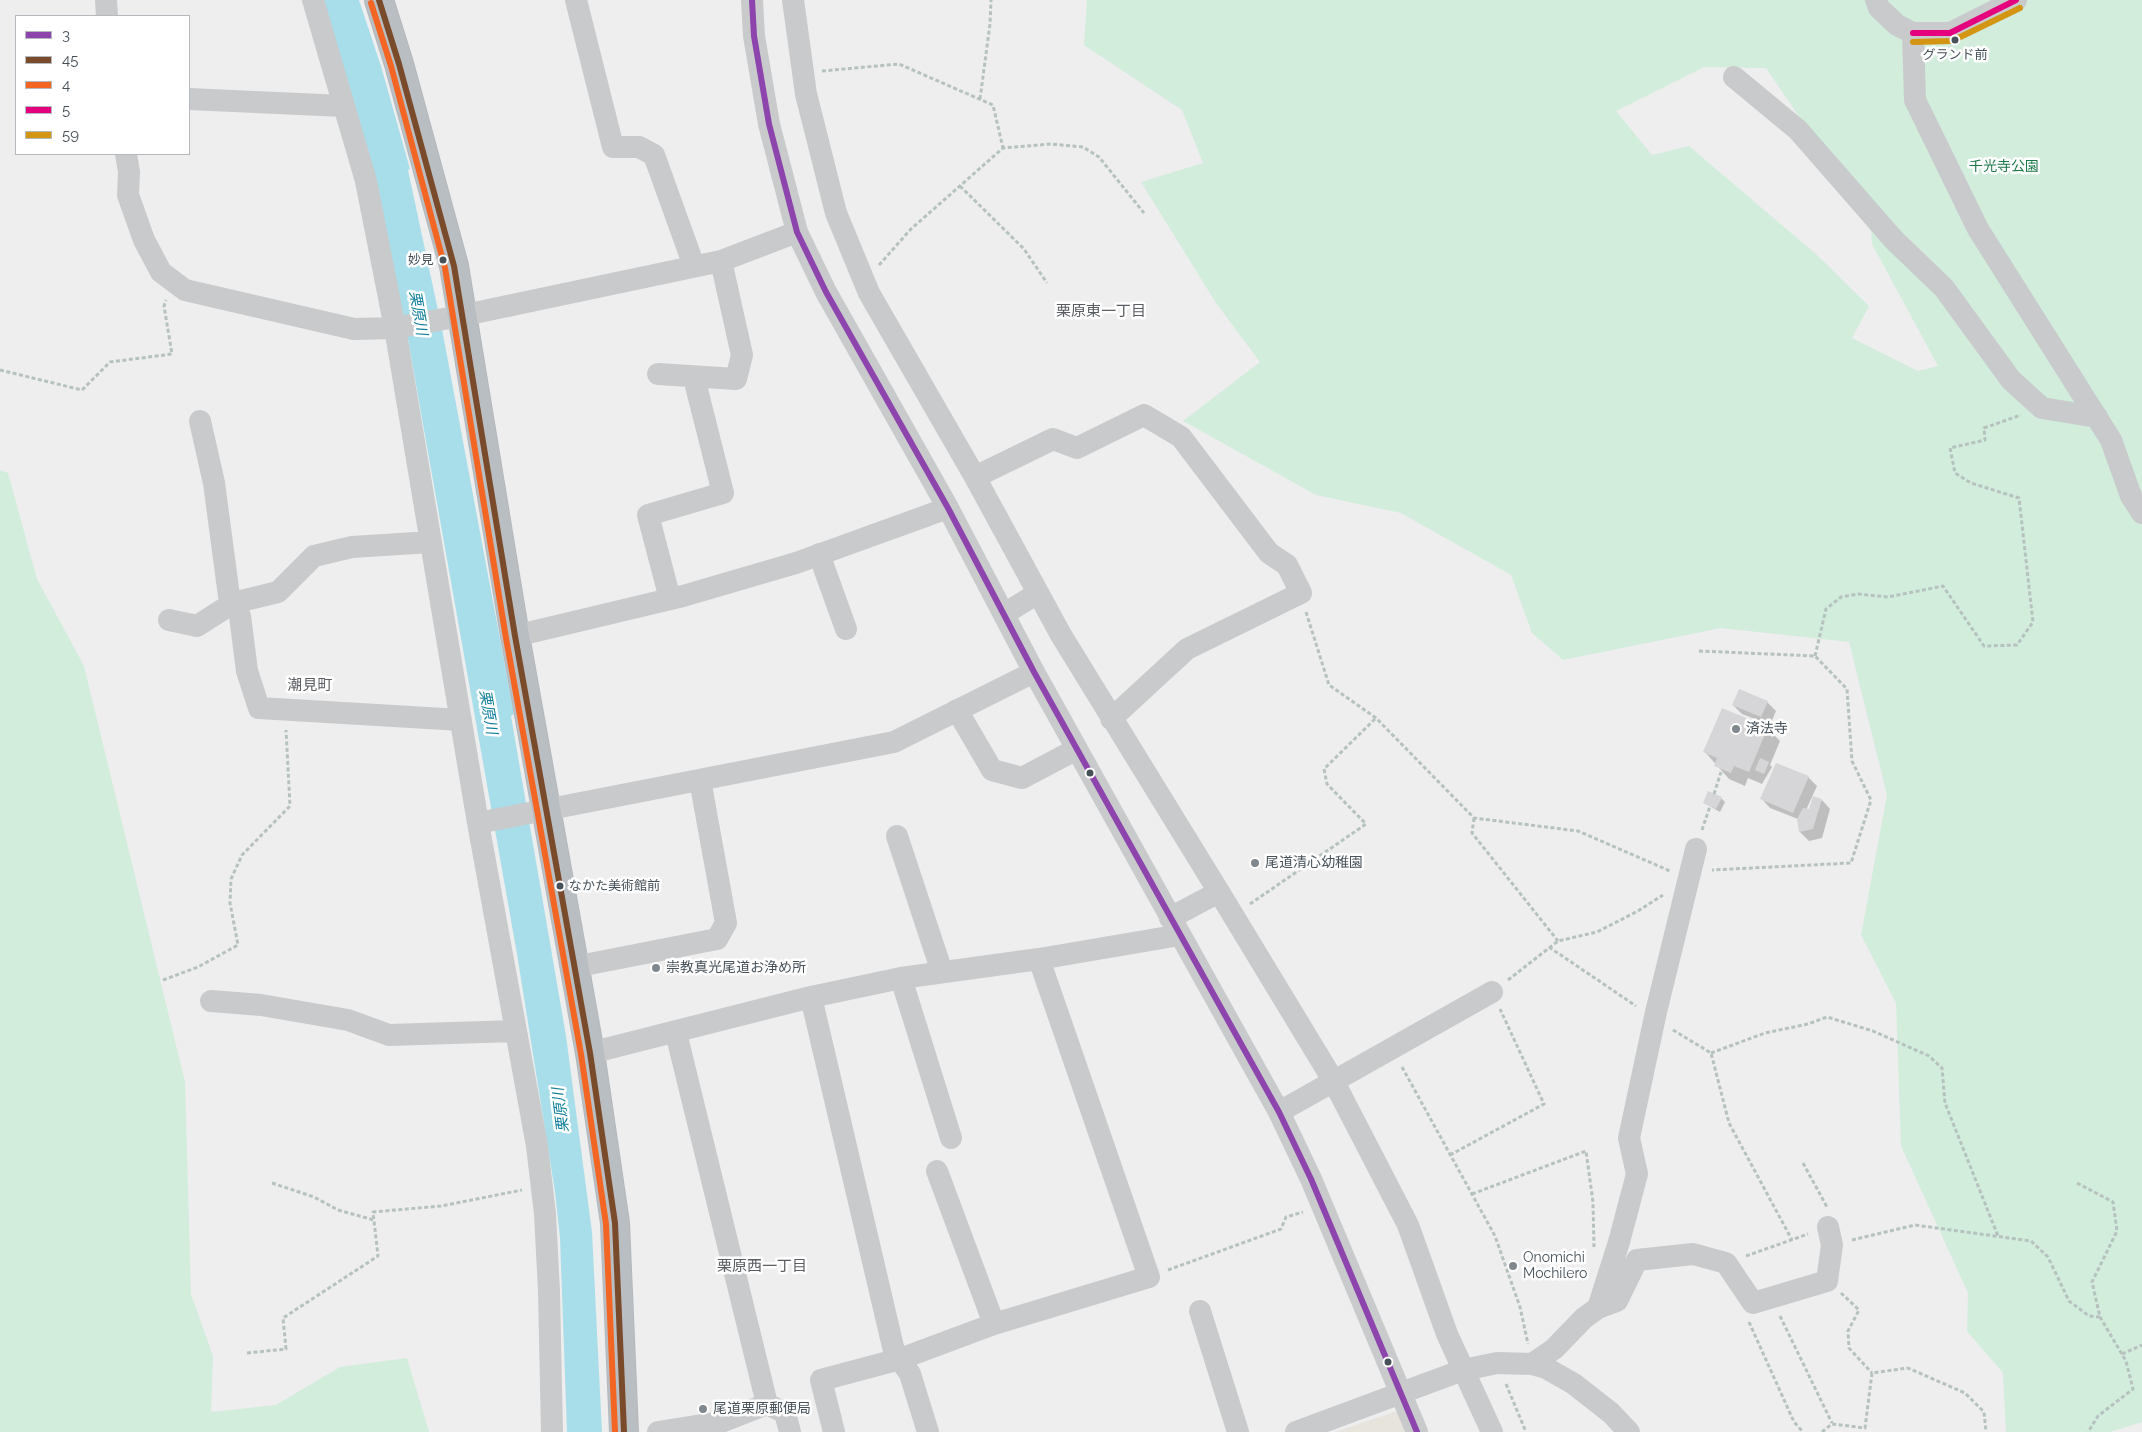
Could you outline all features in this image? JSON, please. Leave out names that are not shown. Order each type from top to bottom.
[{"type":"highway","points":[[379,0],[399,64],[454,266],[451,318],[515,636],[537,812],[574,967],[590,1053],[615,1223],[624,1432]]},
{"type":"street","points":[[106,0],[107,15]]},
{"type":"street","points":[[313,0],[366,181],[400,327],[430,542],[461,720],[485,822],[516,1032],[537,1146],[542,1186],[549,1291],[552,1432]]},
{"type":"street","points":[[576,0],[613,147],[639,147],[654,155],[694,266]]},
{"type":"street","points":[[752,0],[754,36],[769,124],[797,232],[826,292],[948,508],[1076,749],[1279,1112],[1322,1206],[1417,1432]]},
{"type":"street","points":[[793,0],[806,94],[836,213],[865,283],[975,477],[1038,593],[1111,719],[1333,1080],[1408,1225],[1430,1288],[1463,1370],[1492,1432]]},
{"type":"street","points":[[1876,0],[1879,8],[1897,25],[1913,33],[1950,33],[2016,0]]},
{"type":"street","points":[[1913,33],[1915,100],[1978,229],[2111,440],[2131,496],[2142,513]]},
{"type":"street","points":[[1734,77],[1798,130],[1894,240],[1944,288],[2011,380],[2042,408],[2097,417]]},
{"type":"street","points":[[190,99],[343,106]]},
{"type":"street","points":[[126,155],[129,172],[128,195],[144,240],[160,272],[185,290],[354,329],[400,327],[451,318],[721,261],[797,232]]},
{"type":"street","points":[[658,374],[694,378],[736,379],[742,355],[721,261]]},
{"type":"street","points":[[670,599],[648,515],[723,493],[694,378]]},
{"type":"street","points":[[975,477],[1053,439],[1077,448],[1144,414],[1181,437],[1269,553],[1287,564],[1301,593],[1186,649],[1111,719]]},
{"type":"street","points":[[200,421],[214,483],[229,596],[240,616],[247,670],[259,708],[461,720]]},
{"type":"street","points":[[515,636],[670,599],[796,563],[948,508]]},
{"type":"street","points":[[169,620],[197,626],[233,603],[278,592],[314,556],[352,548],[430,542]]},
{"type":"street","points":[[819,554],[846,629]]},
{"type":"street","points":[[1004,614],[1038,593]]},
{"type":"street","points":[[485,822],[894,742],[1034,672]]},
{"type":"street","points":[[957,710],[992,770],[1022,778],[1076,749]]},
{"type":"street","points":[[574,967],[717,938],[726,923],[700,780]]},
{"type":"street","points":[[896,836],[942,972]]},
{"type":"street","points":[[1598,1308],[1619,1242],[1636,1174],[1628,1138],[1696,849]]},
{"type":"street","points":[[590,1053],[676,1033],[811,997],[901,978],[1039,958],[1175,926],[1219,892]]},
{"type":"street","points":[[834,1432],[821,1380],[900,1359],[994,1324],[1149,1277],[1039,958]]},
{"type":"street","points":[[901,978],[951,1138]]},
{"type":"street","points":[[1279,1112],[1492,992]]},
{"type":"street","points":[[811,997],[894,1351],[910,1374],[928,1432]]},
{"type":"street","points":[[211,1001],[260,1005],[348,1020],[389,1034],[516,1032]]},
{"type":"street","points":[[676,1033],[767,1404]]},
{"type":"street","points":[[937,1170],[994,1324]]},
{"type":"street","points":[[1532,1364],[1554,1349],[1584,1318],[1598,1308],[1617,1301],[1637,1260],[1692,1254],[1726,1263],[1753,1303],[1827,1281],[1830,1236]]},
{"type":"street","points":[[1200,1311],[1238,1432]]},
{"type":"street","points":[[1296,1432],[1400,1395],[1463,1370],[1498,1363],[1532,1364],[1546,1368],[1574,1384],[1610,1413],[1629,1432]]},
{"type":"street","points":[[658,1432],[721,1422],[767,1404],[785,1413],[790,1432]]},
{"type":"path","points":[[980,99],[990,24],[991,0]]},
{"type":"path","points":[[803,73],[899,64],[993,105],[1003,148]]},
{"type":"path","points":[[865,283],[911,229],[1003,148],[1051,144],[1083,147],[1099,158],[1144,213]]},
{"type":"path","points":[[960,186],[1024,249],[1047,283]]},
{"type":"path","points":[[0,370],[82,390],[110,362],[172,354],[164,306],[172,281]]},
{"type":"path","points":[[1815,656],[1826,609],[1841,597],[1858,594],[1888,597],[1943,586],[1984,646],[2017,645],[2033,622],[2019,498],[1971,483],[1954,473],[1950,448],[1985,440],[1984,428],[2042,408]]},
{"type":"path","points":[[1301,593],[1329,685],[1376,718],[1474,818],[1578,831],[1689,879]]},
{"type":"path","points":[[1450,1155],[1544,1104],[1492,992],[1549,947],[1558,941],[1597,932],[1638,912],[1699,871],[1851,863],[1871,800],[1852,761],[1847,689],[1815,656],[1699,651]]},
{"type":"path","points":[[163,980],[198,967],[238,945],[230,902],[231,879],[242,855],[290,806],[284,710]]},
{"type":"path","points":[[1233,916],[1366,824],[1327,784],[1324,769],[1376,718]]},
{"type":"path","points":[[1714,794],[1721,772]]},
{"type":"path","points":[[1474,818],[1472,833],[1558,941]]},
{"type":"path","points":[[1549,947],[1655,1019],[1711,1053],[1729,1123],[1792,1240]]},
{"type":"path","points":[[1711,1053],[1765,1033],[1808,1024],[1827,1017],[1873,1031],[1929,1056],[1942,1068],[1945,1103],[1998,1236]]},
{"type":"path","points":[[1392,1048],[1495,1236],[1520,1307],[1532,1364]]},
{"type":"path","points":[[1472,1194],[1586,1151],[1593,1202],[1594,1256]]},
{"type":"path","points":[[1802,1163],[1827,1207],[1830,1236]]},
{"type":"path","points":[[272,1183],[314,1197],[338,1210],[374,1220]]},
{"type":"path","points":[[2077,1183],[2113,1202],[2117,1231],[2092,1282],[2100,1317],[2126,1361],[2134,1389],[2098,1416],[2088,1432]]},
{"type":"path","points":[[247,1353],[286,1349],[283,1318],[378,1256],[373,1212],[441,1206],[542,1186]]},
{"type":"path","points":[[1149,1277],[1281,1229],[1286,1217],[1322,1206]]},
{"type":"path","points":[[1726,1263],[1792,1240],[1915,1225],[1998,1236],[2031,1242],[2048,1256],[2069,1301],[2088,1316],[2100,1317]]},
{"type":"path","points":[[1822,1432],[1832,1424],[1865,1428],[1872,1373],[1849,1348],[1848,1331],[1859,1310],[1827,1281]]},
{"type":"path","points":[[1777,1296],[1781,1322],[1832,1424]]},
{"type":"path","points":[[1753,1303],[1747,1319],[1794,1422],[1803,1432]]},
{"type":"path","points":[[2122,1354],[2142,1345]]},
{"type":"path","points":[[1498,1363],[1526,1432]]},
{"type":"path","points":[[1872,1373],[1908,1368],[1965,1393],[1984,1412],[1986,1432]]},
{"type":"shaded area","points":[[1397,1411],[1407,1432],[1335,1432]]},
{"type":"green space","name":"千光寺公園","points":[[1087,0],[2142,0],[2142,1422],[2110,1432],[2006,1432],[2003,1373],[1967,1331],[1968,1293],[1901,1146],[1896,1003],[1861,935],[1887,795],[1849,642],[1721,628],[1563,660],[1532,633],[1511,575],[1401,513],[1316,495],[1183,421],[1260,362],[1216,303],[1141,182],[1203,163],[1182,110],[1084,45]],"holes":[[[1704,67],[1766,68],[1870,221],[1872,244],[1938,366],[1918,371],[1852,338],[1869,306],[1817,255],[1689,146],[1652,155],[1616,111]]]},
{"type":"green space","points":[[0,470],[8,473],[37,579],[84,666],[185,1082],[191,1294],[213,1356],[211,1412],[276,1405],[340,1367],[407,1358],[429,1432],[0,1432]]},
{"type":"water","name":"栗原川","points":[[320,0],[359,0],[381,66],[410,169],[408,170],[442,329],[514,714],[511,716],[566,1036],[592,1232],[602,1432],[567,1432],[560,1238],[555,1192],[517,954],[404,317]]},
{"type":"building","points":[[1739,689],[1768,701],[1761,717],[1732,705]]},
{"type":"building","points":[[1722,708],[1768,727],[1749,772],[1734,766],[1731,773],[1714,766],[1717,758],[1703,752]]},
{"type":"building","points":[[1760,758],[1769,762],[1764,774],[1755,770]]},
{"type":"building","points":[[1776,763],[1809,776],[1793,813],[1760,799]]},
{"type":"building","points":[[1708,791],[1722,797],[1716,809],[1703,803]]},
{"type":"building","points":[[1813,796],[1822,799],[1813,829],[1799,832],[1797,819],[1803,808],[1809,809]]},
{"type":"transit line","name":"45","points":[[379,0],[399,64],[454,266],[515,636],[590,1053],[615,1223],[624,1432]]},
{"type":"transit line","name":"3","points":[[752,0],[754,36],[769,124],[797,232],[826,292],[948,508],[1034,672],[1279,1112],[1311,1179],[1417,1432]]},
{"type":"transit line","name":"5","points":[[1913,33],[1950,33],[2016,0]]},
{"type":"transit line","name":"4","points":[[371,3],[391,66],[445,268],[506,638],[581,1054],[606,1224],[615,1432]]},
{"type":"transit line","name":"59","points":[[1913,42],[1952,41],[2020,8]]},
{"type":"place","name":"グランド前","points":[[1955,40]]},
{"type":"place","name":"妙見","points":[[443,260]]},
{"type":"place","name":"済法寺","points":[[1736,729]]},
{"type":"place","name":"尾道清心幼稚園","points":[[1255,863]]},
{"type":"place","name":"なかた美術館前","points":[[560,886]]},
{"type":"place","name":"崇教真光尾道お浄め所","points":[[656,968]]},
{"type":"place","name":"Onomichi Mochilero","points":[[1513,1266]]},
{"type":"place","name":"尾道栗原郵便局","points":[[703,1409]]},
{"type":"district","name":"栗原東一丁目","points":[[1101,311]]},
{"type":"district","name":"潮見町","points":[[310,685]]},
{"type":"district","name":"栗原西一丁目","points":[[762,1266]]}]
